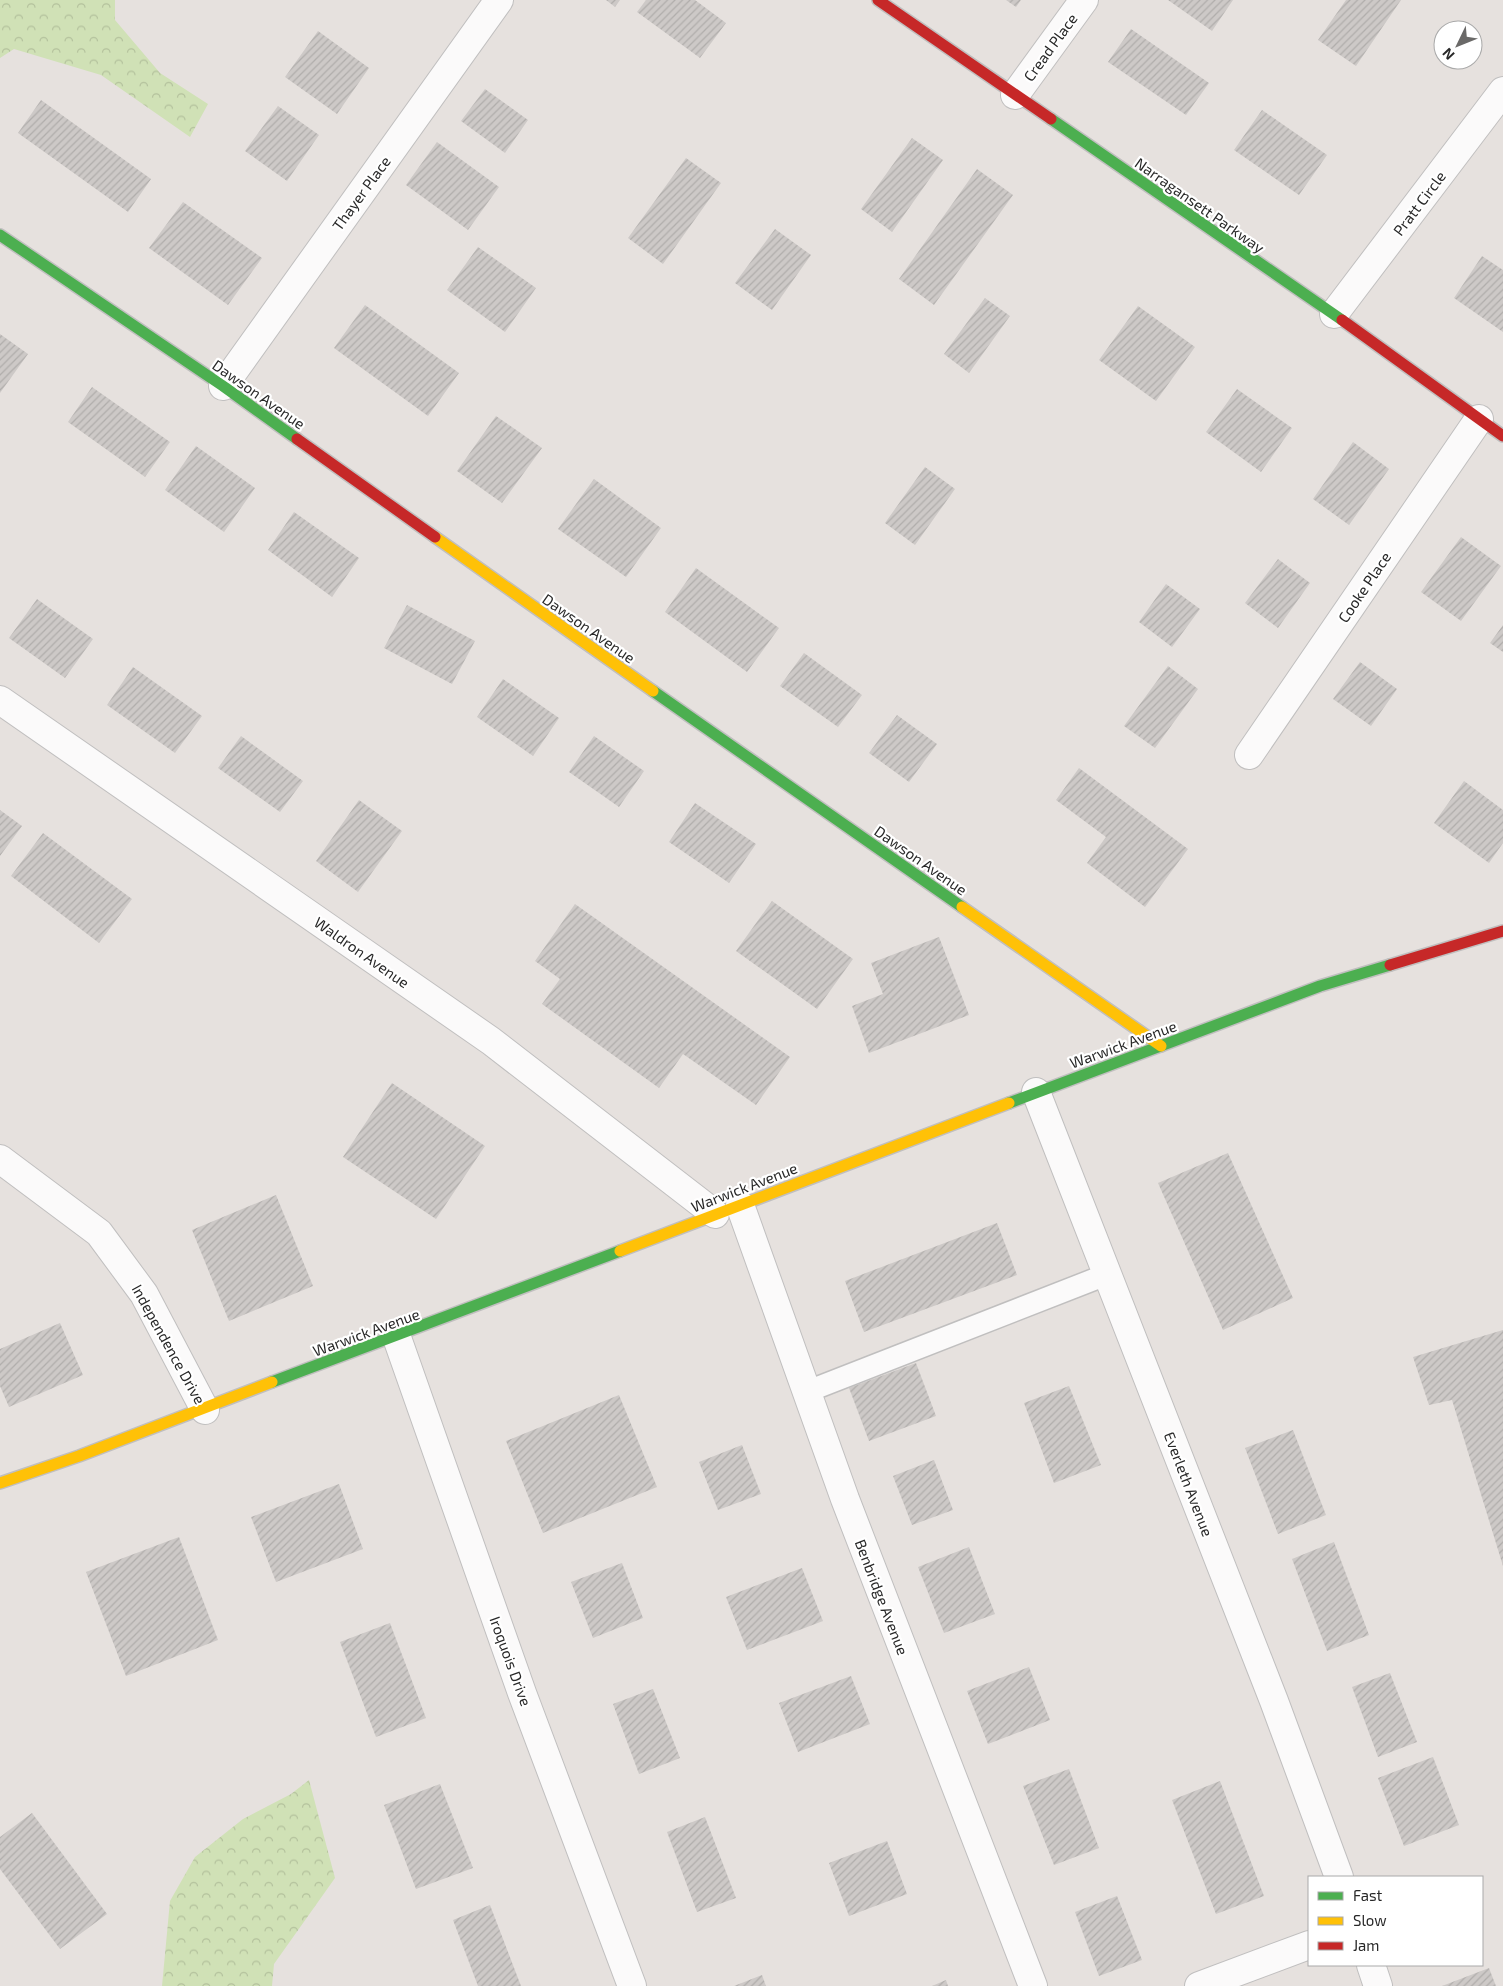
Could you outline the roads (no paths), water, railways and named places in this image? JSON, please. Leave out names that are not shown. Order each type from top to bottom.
[{"type":"street","name":"Thayer Place","points":[[223,386],[499,0]]},
{"type":"street","name":"Narragansett Parkway","points":[[878,0],[1334,314],[1503,436]]},
{"type":"street","name":"Cread Place","points":[[1015,95],[1084,0]]},
{"type":"street","name":"Pratt Circle","points":[[1334,314],[1503,91]]},
{"type":"street","name":"Dawson Avenue","points":[[0,235],[223,386],[494,580],[1161,1046]]},
{"type":"street","name":"Cooke Place","points":[[1249,754],[1480,419]]},
{"type":"street","name":"Waldron Avenue","points":[[0,700],[728,1209]]},
{"type":"street","name":"Warwick Avenue","points":[[0,1483],[205,1410],[396,1335],[433,1323],[728,1209],[1320,986],[1503,931]]},
{"type":"street","name":"Everleth Avenue","points":[[1036,1092],[1274,1700],[1339,1876]]},
{"type":"street","name":"Independence Drive","points":[[0,1159],[99,1233],[144,1294],[205,1410]]},
{"type":"street","name":"Benbridge Avenue","points":[[728,1209],[806,1392],[845,1499],[1033,1986]]},
{"type":"street","name":"Iroquois Drive","points":[[396,1335],[519,1683],[632,1986]]},
{"type":"street","points":[[1199,1986],[1308,1944]]},
{"type":"street","points":[[1371,1966],[1378,1986]]},
{"type":"lane","points":[[806,1392],[1108,1274]]}]
